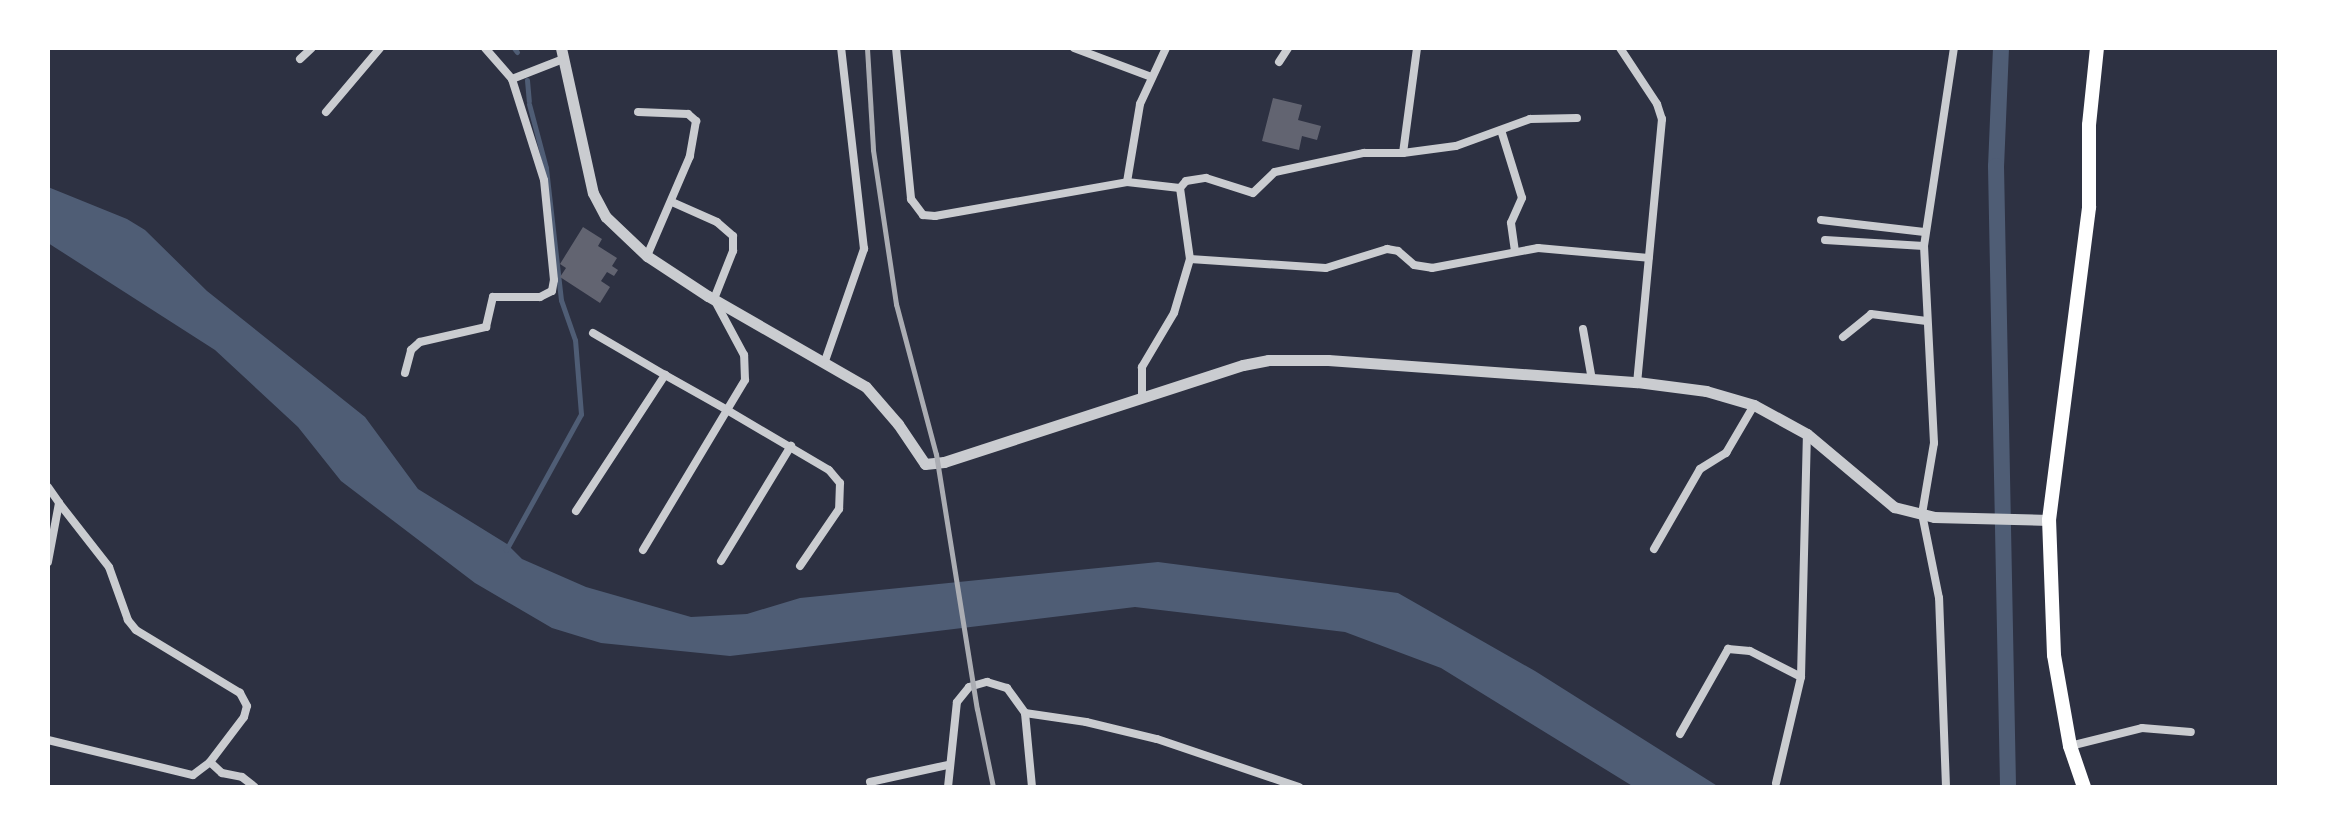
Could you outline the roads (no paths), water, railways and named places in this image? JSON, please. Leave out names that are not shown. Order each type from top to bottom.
[{"type":"main road","points":[[2084,787],[2070,746],[2054,655],[2044,519],[2089,207],[2089,125],[2097,48]]},
{"type":"street","points":[[300,59],[312,48]]},
{"type":"street","points":[[326,112],[380,48]]},
{"type":"street","points":[[405,373],[411,350],[420,342],[486,327],[493,297],[540,297],[552,291],[554,280],[544,180],[512,79],[485,48]]},
{"type":"street","points":[[825,361],[864,249],[841,48]]},
{"type":"street","points":[[896,48],[911,199],[920,213],[935,216],[1127,182],[1180,188]]},
{"type":"street","points":[[1074,48],[1151,77]]},
{"type":"street","points":[[1127,182],[1138,112],[1166,48]]},
{"type":"street","points":[[1279,62],[1288,48]]},
{"type":"street","points":[[1403,153],[1417,48]]},
{"type":"street","points":[[1620,48],[1657,104],[1662,119],[1637,382]]},
{"type":"street","points":[[1946,787],[1939,598],[1928,516],[1934,443],[1924,232],[1954,48]]},
{"type":"street","points":[[512,79],[550,63],[562,53],[594,198],[606,217],[647,256],[714,299],[825,361],[873,393],[898,424],[920,461],[927,464],[1142,400],[1243,365],[1292,359],[1692,388],[1754,405],[1807,434],[1887,502],[1928,516],[2044,519]]},
{"type":"street","points":[[638,112],[688,114],[696,121],[690,156],[647,256]]},
{"type":"street","points":[[1142,400],[1142,367],[1174,313],[1190,259],[1180,188],[1186,181],[1201,178],[1253,193],[1275,172],[1364,153],[1434,151],[1530,119],[1577,118]]},
{"type":"street","points":[[1501,130],[1522,198],[1511,223],[1515,252]]},
{"type":"street","points":[[643,550],[742,388],[746,364],[714,299],[733,251],[733,236],[717,222],[672,202]]},
{"type":"street","points":[[1821,220],[1924,232]]},
{"type":"street","points":[[1825,240],[1924,246]]},
{"type":"street","points":[[1190,259],[1326,268],[1387,249],[1398,251],[1414,265],[1432,268],[1538,248],[1649,258]]},
{"type":"street","points":[[1843,337],[1869,315],[1927,321]]},
{"type":"street","points":[[1583,329],[1592,380]]},
{"type":"street","points":[[593,333],[791,446],[835,475],[842,493],[839,509],[800,566]]},
{"type":"street","points":[[576,511],[665,375]]},
{"type":"street","points":[[1654,549],[1700,469],[1726,453],[1754,405]]},
{"type":"street","points":[[1776,783],[1801,677],[1807,434]]},
{"type":"street","points":[[721,561],[791,446]]},
{"type":"street","points":[[48,487],[109,567],[128,620],[136,630],[245,697],[247,706],[244,717],[210,762],[196,774],[187,776],[101,750],[48,740]]},
{"type":"street","points":[[48,562],[59,503]]},
{"type":"street","points":[[1680,734],[1728,649],[1750,651],[1801,677]]},
{"type":"street","points":[[948,787],[947,765],[957,702],[969,687],[987,682],[1002,685],[1025,713],[1032,787]]},
{"type":"street","points":[[1025,713],[1086,722],[1157,739],[1299,787]]},
{"type":"street","points":[[2070,746],[2142,728],[2191,732]]},
{"type":"street","points":[[210,762],[225,774],[242,777],[255,787]]},
{"type":"street","points":[[870,782],[947,765]]},
{"type":"water","points":[[48,187],[127,219],[145,230],[207,291],[365,417],[418,489],[507,544],[522,559],[586,587],[691,617],[747,614],[800,598],[1158,562],[1398,593],[1535,671],[1719,787],[1634,787],[1441,668],[1345,632],[1135,607],[730,656],[601,643],[552,628],[475,583],[341,481],[298,427],[215,350],[48,243]]},
{"type":"waterway","points":[[514,48],[517,52]]},
{"type":"waterway","points":[[2001,48],[1996,166],[2008,787]]},
{"type":"waterway","points":[[527,80],[529,101]]},
{"type":"waterway","points":[[506,550],[581,414],[575,340],[561,300],[546,168],[529,104]]},
{"type":"railway","points":[[867,48],[873,150],[896,304],[936,454],[977,709],[993,787]]}]
